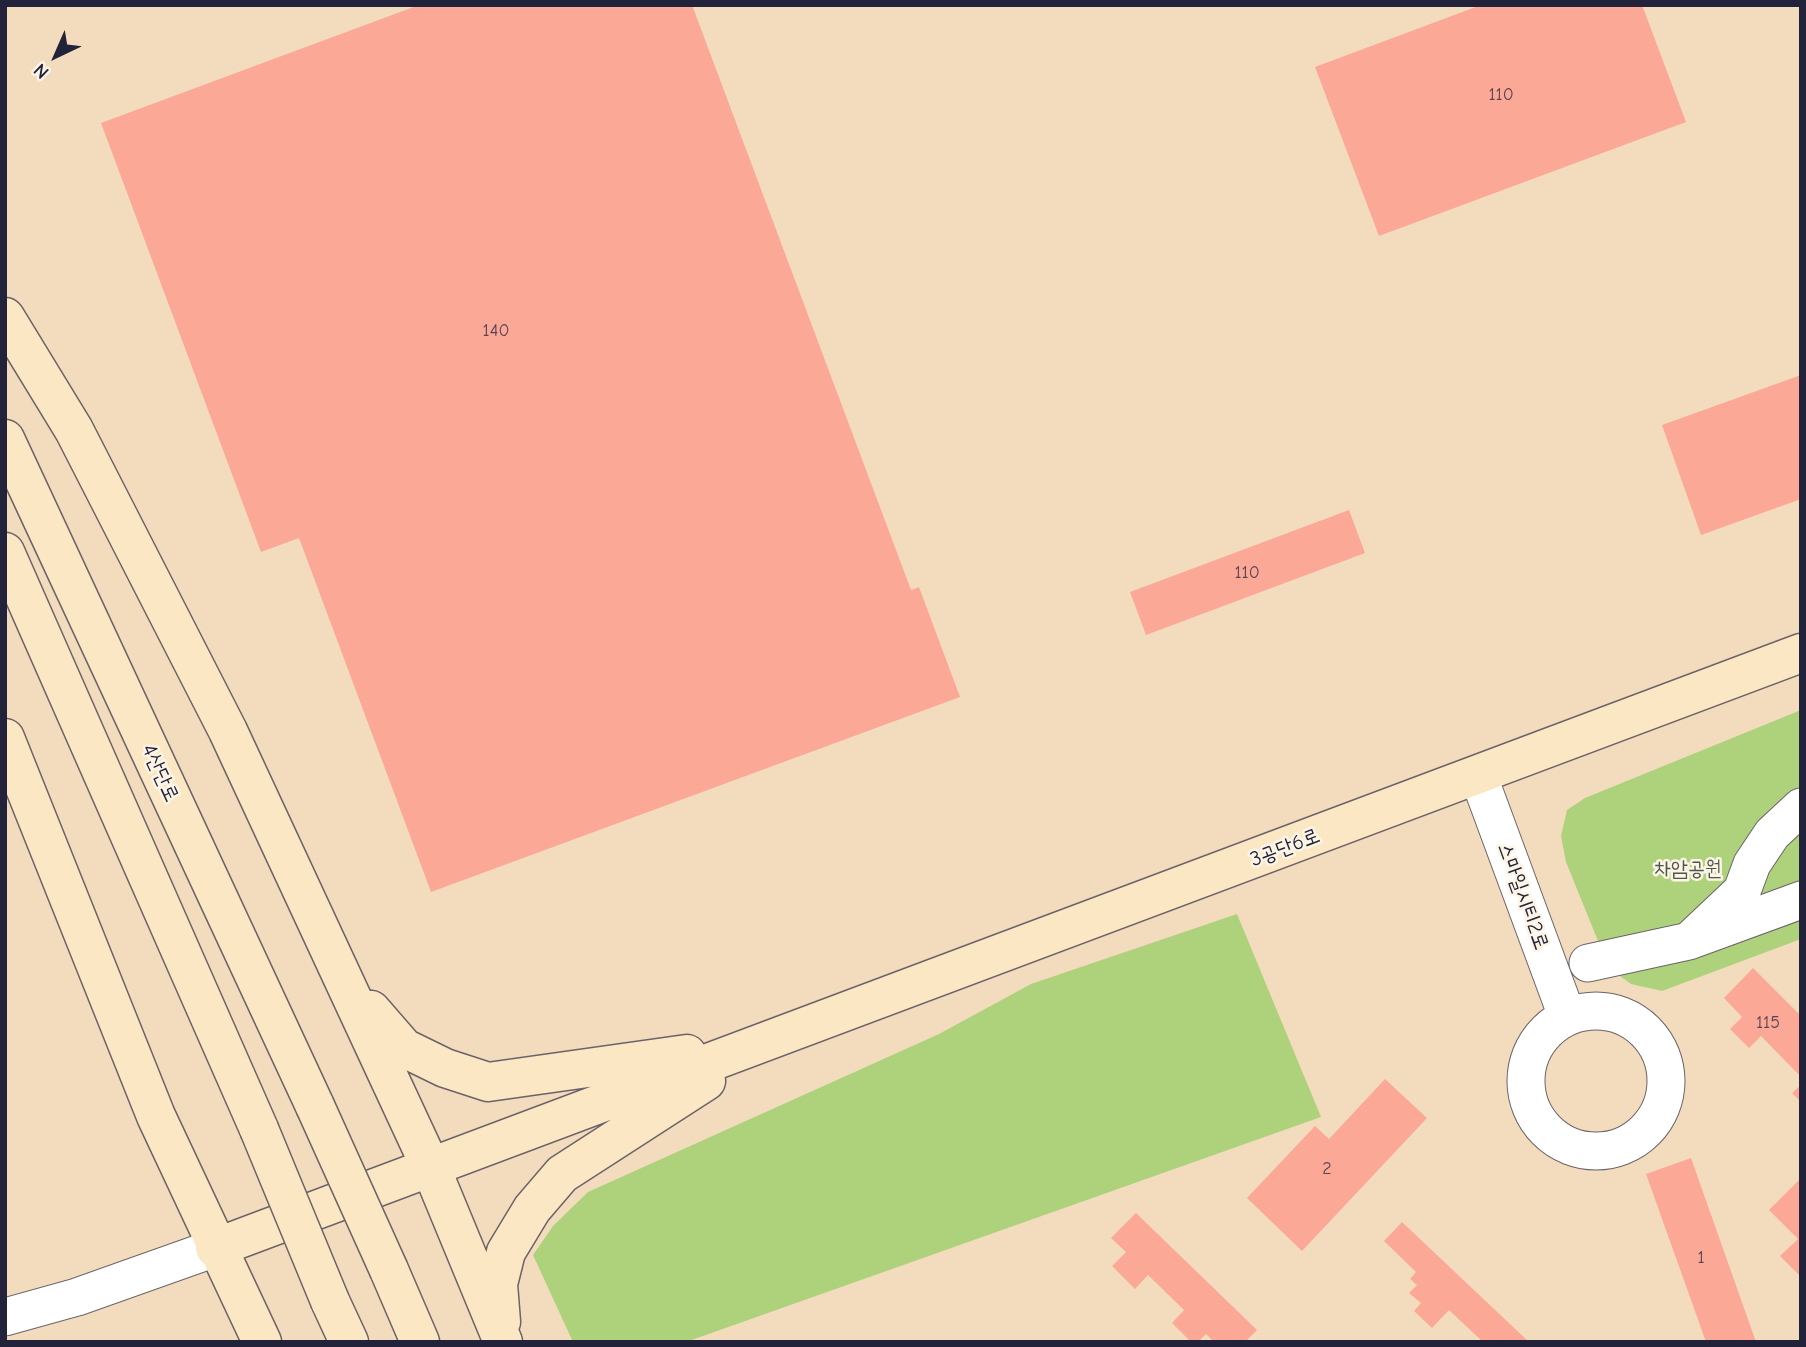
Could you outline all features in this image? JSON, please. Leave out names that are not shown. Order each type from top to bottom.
[{"type":"main road","points":[[5,317],[74,430],[228,731],[431,1168],[502,1340]]},
{"type":"main road","name":"4산단로","points":[[5,439],[315,1106],[420,1342]]},
{"type":"main road","points":[[5,552],[259,1129],[349,1342]]},
{"type":"main road","name":"3공단6로","points":[[769,1041],[1801,653]]},
{"type":"main road","points":[[5,738],[156,1116],[215,1248],[261,1342]]},
{"type":"main road","points":[[318,925],[378,1020],[404,1048],[445,1068],[488,1082],[769,1041]]},
{"type":"main road","points":[[215,1248],[769,1041]]},
{"type":"main road","points":[[502,1340],[498,1284],[506,1252],[532,1209],[562,1174],[769,1041]]},
{"type":"street","name":"스마일시티2로","points":[[1478,775],[1567,1017]]},
{"type":"street","points":[[1689,941],[1742,891],[1752,864],[1772,834],[1801,807]]},
{"type":"street","points":[[1588,963],[1689,941],[1801,900]]},
{"type":"street","points":[[5,1317],[77,1297],[215,1248]]},
{"type":"green space","name":"차암공원","points":[[1801,710],[1801,939],[1662,991],[1631,984],[1609,968],[1566,862],[1561,836],[1567,810],[1585,798]]},
{"type":"green space","points":[[1237,914],[1321,1117],[686,1342],[573,1342],[533,1255],[553,1226],[588,1192],[939,1034],[1031,984]]},
{"type":"building","points":[[419,5],[692,5],[911,590],[919,587],[960,697],[431,892],[299,538],[261,552],[101,123]]},
{"type":"building","points":[[1481,5],[1642,5],[1686,122],[1379,236],[1315,67]]},
{"type":"building","points":[[1801,375],[1801,499],[1701,535],[1662,425]]},
{"type":"building","points":[[1349,510],[1365,553],[1146,635],[1130,592]]},
{"type":"building","points":[[1753,968],[1801,1016],[1801,1077],[1761,1036],[1749,1048],[1730,1029],[1742,1017],[1724,998]]},
{"type":"building","points":[[1385,1079],[1427,1118],[1302,1251],[1247,1198],[1315,1126],[1329,1139]]},
{"type":"building","points":[[1801,1085],[1801,1102],[1792,1093]]},
{"type":"building","points":[[1691,1158],[1756,1342],[1706,1342],[1646,1174]]},
{"type":"building","points":[[1799,1180],[1801,1277],[1780,1256],[1798,1239],[1769,1210]]},
{"type":"building","points":[[1136,1213],[1257,1330],[1245,1342],[1214,1342],[1206,1334],[1198,1342],[1191,1342],[1172,1323],[1184,1310],[1148,1275],[1135,1289],[1112,1266],[1126,1252],[1111,1238]]},
{"type":"building","points":[[1402,1222],[1529,1342],[1483,1342],[1449,1310],[1432,1328],[1414,1311],[1421,1303],[1409,1293],[1417,1285],[1410,1279],[1416,1272],[1384,1241]]}]
